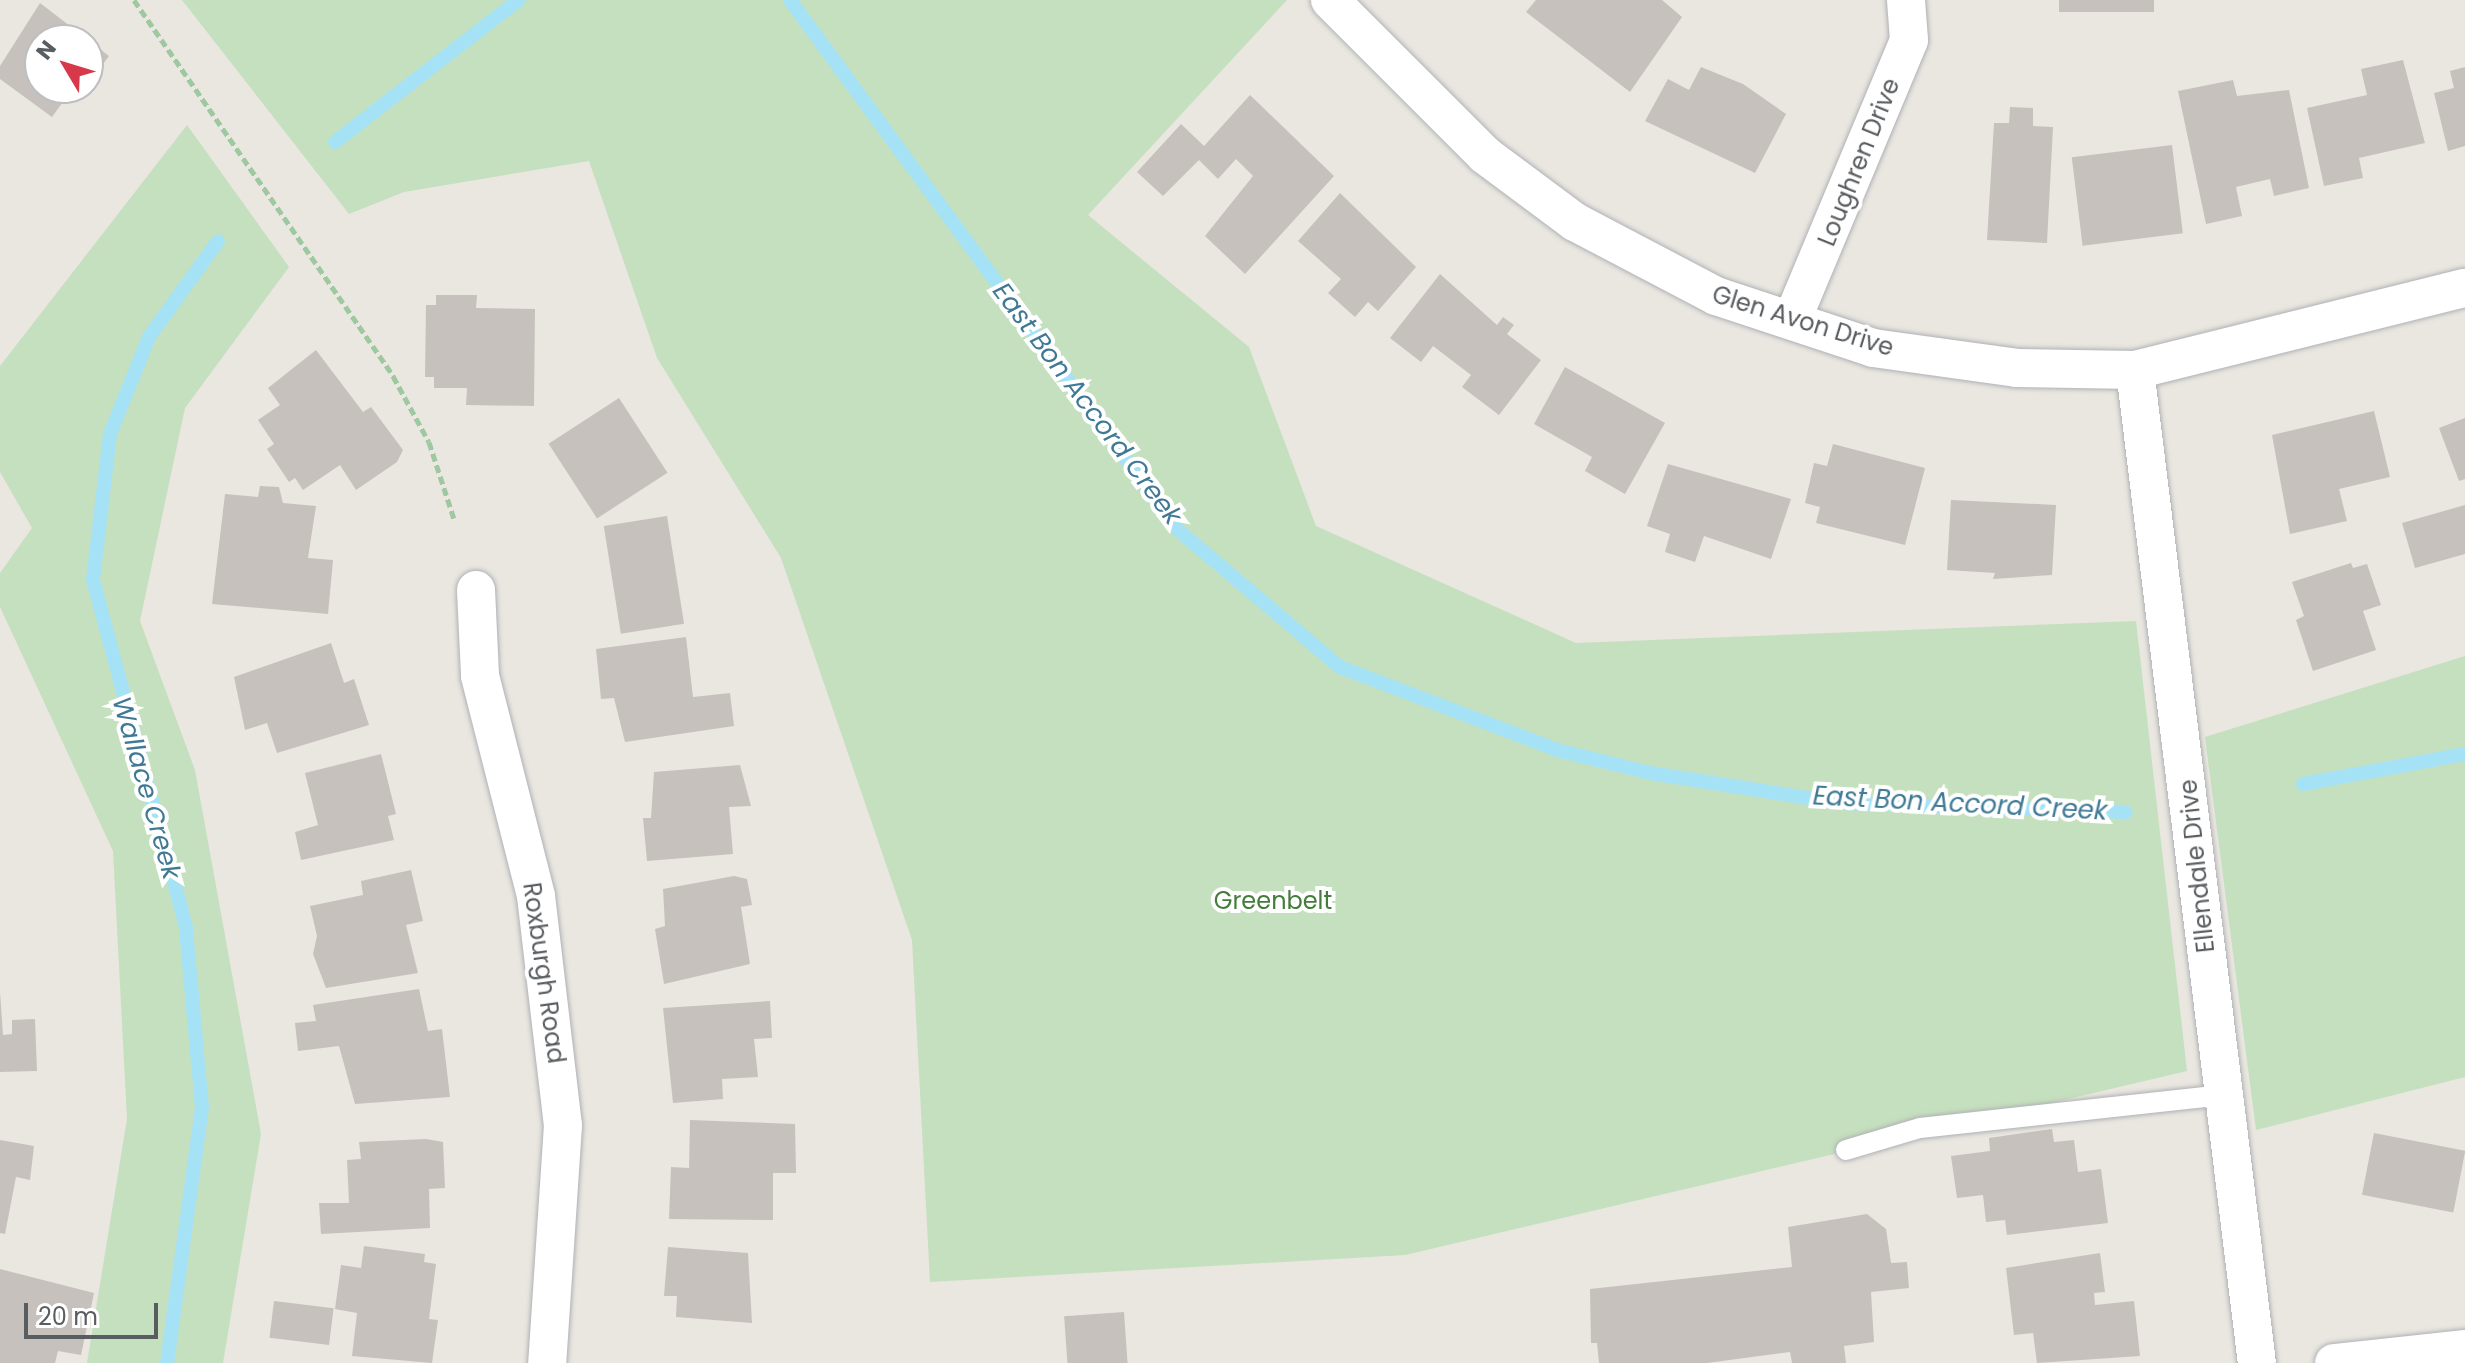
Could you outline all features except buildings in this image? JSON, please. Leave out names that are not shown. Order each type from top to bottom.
[{"type":"street","name":"Glen Avon Drive","points":[[1330,0],[1485,155],[1575,222],[1716,296],[1873,348],[2017,368],[2135,370],[2465,288]]},
{"type":"street","name":"Loughren Drive","points":[[1792,320],[1909,40],[1906,0]]},
{"type":"street","name":"Ellendale Drive","points":[[2135,370],[2257,1363]]},
{"type":"street","name":"Roxburgh Road","points":[[476,590],[480,676],[536,896],[563,1125],[547,1363]]},
{"type":"street","points":[[2334,1363],[2465,1349]]},
{"type":"lane","points":[[1846,1150],[1920,1128],[2223,1095]]},
{"type":"path","points":[[134,0],[393,376],[429,442],[455,522]]},
{"type":"green space","name":"Greenbelt","points":[[182,0],[1287,0],[1088,215],[1249,347],[1316,526],[1576,643],[2136,621],[2187,1071],[1405,1255],[930,1282],[912,940],[781,558],[657,358],[589,161],[404,192],[349,214]]},
{"type":"green space","points":[[187,125],[289,267],[185,408],[140,621],[195,770],[261,1134],[223,1363],[87,1363],[127,1119],[113,851],[0,607],[0,573],[32,528],[0,472],[0,366]]},
{"type":"green space","points":[[2465,656],[2465,1077],[2256,1130],[2205,737]]},
{"type":"waterway","name":"Wallace Creek","points":[[335,142],[519,0]]},
{"type":"waterway","name":"East Bon Accord Creek","points":[[790,0],[1177,529],[1340,667],[1557,750],[1650,773],[1840,803],[2126,812]]},
{"type":"waterway","name":"Wallace Creek","points":[[167,1363],[202,1108],[186,927],[93,579],[110,434],[149,337],[218,241]]},
{"type":"waterway","name":"East Bon Accord Creek","points":[[2303,784],[2465,754]]}]
